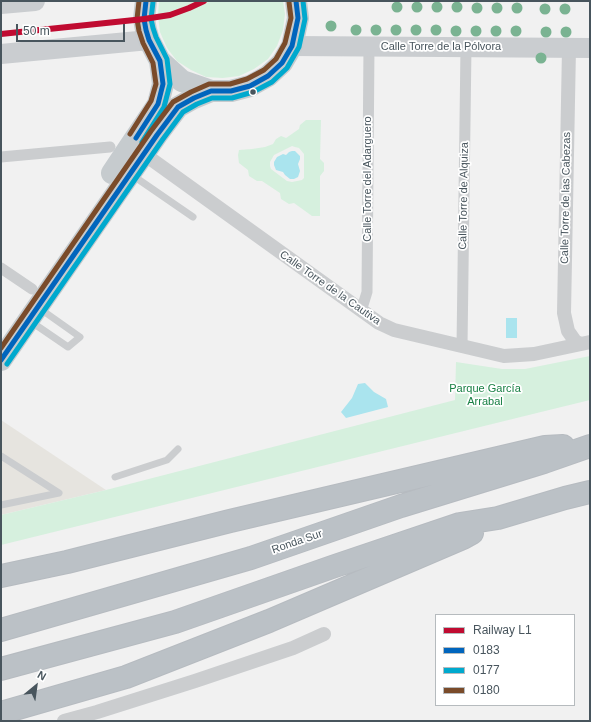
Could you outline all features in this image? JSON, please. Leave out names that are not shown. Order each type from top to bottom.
[{"type":"highway","points":[[1,576],[67,562],[230,521],[545,447],[590,445]]},
{"type":"highway","name":"Ronda Sur","points":[[1,630],[250,558],[401,506],[544,462],[590,445]]},
{"type":"highway","points":[[1,669],[174,622],[460,524],[498,518],[590,492]]},
{"type":"highway","points":[[1,713],[126,677],[269,621],[463,538],[498,518]]},
{"type":"main road","points":[[1,4],[35,1]]},
{"type":"main road","points":[[146,1],[144,19],[146,30],[149,40],[160,61],[182,81],[211,91],[231,91],[250,86],[268,76],[282,63],[292,46],[298,18],[296,1]]},
{"type":"main road","points":[[1,54],[149,40]]},
{"type":"main road","name":"Calle Torre de la Pólvora","points":[[292,46],[590,48]]},
{"type":"main road","points":[[1,360],[125,154],[158,104],[163,84],[160,61]]},
{"type":"main road","points":[[1,334],[33,305],[178,107],[211,91]]},
{"type":"street","name":"Calle Torre del Adarguero","points":[[359,310],[367,292],[369,46]]},
{"type":"street","name":"Calle Torre de Alquiza","points":[[462,346],[466,47]]},
{"type":"street","name":"Calle Torre de las Cabezas","points":[[569,48],[564,313],[568,331],[575,340],[585,343]]},
{"type":"street","points":[[1,157],[110,147]]},
{"type":"street","name":"Calle Torre de la Cautiva","points":[[144,154],[359,310],[379,323],[394,330],[504,356],[534,354],[585,343]]},
{"type":"street","points":[[1,268],[33,305]]},
{"type":"street","points":[[64,721],[195,681],[293,648],[324,634]]},
{"type":"lane","points":[[130,174],[193,217]]},
{"type":"lane","points":[[33,305],[80,337],[68,347],[33,305]]},
{"type":"lane","points":[[115,477],[168,460],[178,449]]},
{"type":"lane","points":[[1,456],[59,493],[1,505]]},
{"type":"shaded area","points":[[1,420],[106,490],[1,515]]},
{"type":"green space","points":[[159,1],[283,1],[285,14],[283,30],[277,46],[268,59],[254,69],[239,76],[223,78],[206,77],[177,61],[167,48],[160,32],[158,16]]},
{"type":"green space","points":[[306,120],[321,120],[320,159],[324,163],[324,171],[320,176],[320,216],[312,216],[294,203],[289,204],[281,199],[280,193],[262,181],[257,181],[249,176],[248,170],[239,163],[239,150],[265,147],[273,144],[276,139],[281,136],[286,138],[299,129],[300,125]],"holes":[[[292,146],[299,148],[304,154],[304,178],[302,180],[292,182],[287,181],[271,169],[270,166],[270,162],[274,155]]]},
{"type":"green space","name":"Parque García Arrabal","points":[[590,356],[590,400],[1,545],[1,515],[106,490],[455,400],[456,362],[502,369],[525,369]]},
{"type":"water","points":[[292,151],[295,151],[300,156],[298,164],[300,171],[298,177],[290,179],[283,172],[276,170],[274,162],[277,157],[283,154],[286,155]]},
{"type":"water","points":[[506,318],[517,318],[517,338],[506,338]]},
{"type":"water","points":[[365,383],[374,392],[386,399],[388,407],[346,418],[341,412],[352,398],[358,384]]},
{"type":"rail line","name":"L1","points":[[1,34],[170,15],[204,1]]},
{"type":"transit line","name":"0180","points":[[130,134],[151,101],[156,84],[153,63],[139,31],[137,19],[139,1]]},
{"type":"transit line","name":"0183","points":[[136,138],[158,104],[163,84],[160,61],[149,40],[146,30],[144,19],[146,1]]},
{"type":"transit line","name":"0183","points":[[1,360],[178,107],[211,91],[231,91],[250,86],[268,76],[282,63],[292,46],[298,18],[296,1]]},
{"type":"transit line","name":"0177","points":[[7,364],[183,112],[212,98],[232,98],[253,92],[272,82],[287,68],[299,47],[305,19],[303,1]]},
{"type":"transit line","name":"0177","points":[[142,142],[164,107],[170,84],[167,59],[156,37],[151,19],[153,2]]},
{"type":"transit line","name":"0180","points":[[1,348],[151,131],[173,102],[209,84],[230,84],[247,79],[264,70],[276,59],[285,43],[291,18],[289,2]]}]
